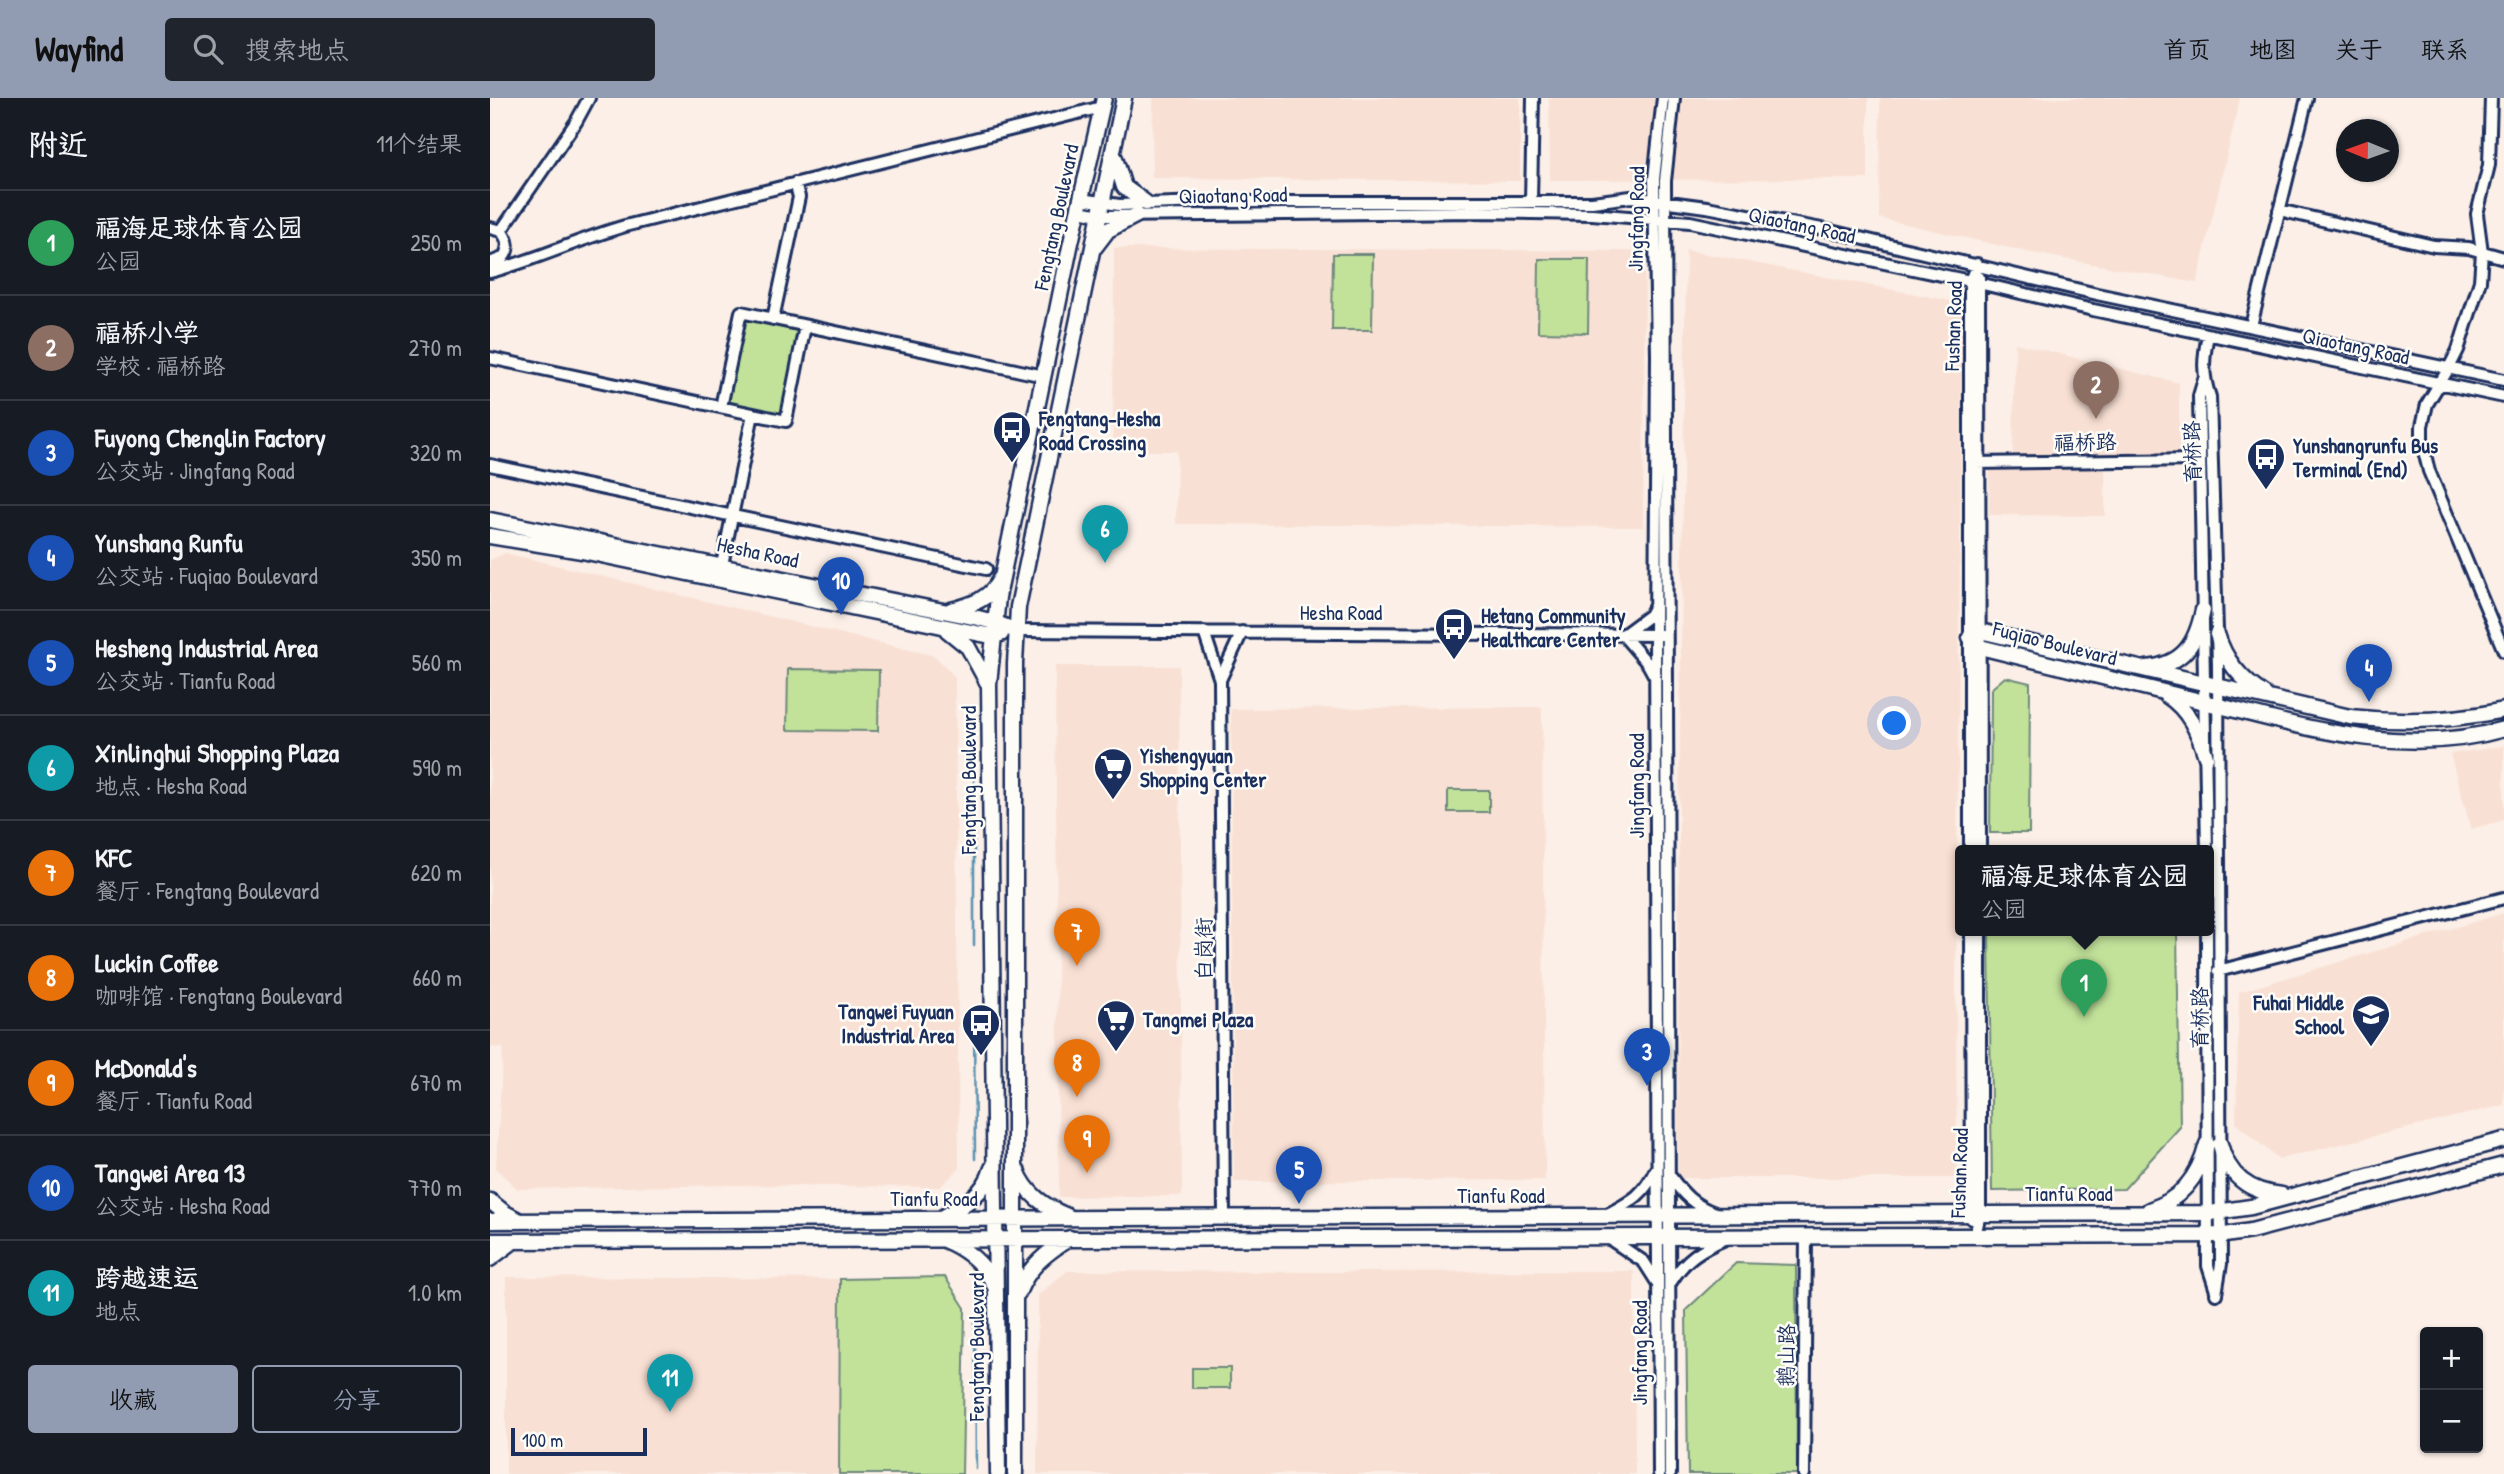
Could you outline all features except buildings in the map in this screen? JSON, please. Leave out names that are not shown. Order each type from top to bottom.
[{"type":"main road","name":"Fengtang Boulevard","points":[[1015,1474],[1016,631],[1020,587],[1124,98]]},
{"type":"main road","name":"Fengtang Boulevard","points":[[998,1474],[989,684],[993,629],[1079,205],[1103,103]]},
{"type":"main road","points":[[1113,151],[1124,187],[1146,203]]},
{"type":"main road","points":[[1091,254],[1108,230],[1137,215]]},
{"type":"main road","name":"Hesha Road","points":[[490,520],[947,612],[993,629]]},
{"type":"main road","name":"Hesha Road","points":[[490,536],[582,551],[940,626],[1016,631]]},
{"type":"main road","points":[[947,612],[968,606],[987,596],[997,586],[1004,572]]},
{"type":"main road","points":[[2132,667],[2149,668],[2177,659],[2194,642],[2203,610]]},
{"type":"main road","points":[[940,626],[968,647],[989,684]]},
{"type":"main road","points":[[2217,634],[2227,658],[2242,678],[2276,701]]},
{"type":"main road","name":"Fuqiao Boulevard","points":[[1977,638],[2132,667],[2328,713],[2371,720],[2413,721],[2465,717],[2504,710]]},
{"type":"main road","name":"Fuqiao Boulevard","points":[[1977,638],[2158,691],[2324,731],[2370,738],[2414,740],[2469,736],[2504,729]]},
{"type":"main road","points":[[2158,691],[2178,703],[2188,713],[2201,739],[2206,757]]},
{"type":"main road","name":"Tianfu Road","points":[[490,1222],[2214,1212],[2297,1195],[2504,1140]]},
{"type":"main road","points":[[2129,1214],[2161,1206],[2176,1197],[2198,1172],[2213,1144],[2240,1181],[2265,1192],[2297,1195]]},
{"type":"main road","points":[[938,1219],[961,1207],[981,1190],[991,1171],[994,1153]]},
{"type":"main road","points":[[1014,1158],[1022,1180],[1034,1197],[1071,1218]]},
{"type":"main road","name":"Tianfu Road","points":[[490,1241],[2214,1234],[2251,1231],[2504,1165]]},
{"type":"main road","points":[[490,1201],[505,1213],[522,1221]]},
{"type":"main road","points":[[940,1238],[957,1245],[979,1263],[997,1293]]},
{"type":"main road","points":[[1016,1297],[1035,1263],[1071,1238]]},
{"type":"main road","points":[[490,1259],[516,1240]]},
{"type":"street","points":[[490,263],[503,258],[508,249],[508,243],[495,230],[563,141],[589,98]]},
{"type":"street","points":[[1533,98],[1531,146],[1534,201]]},
{"type":"street","name":"Jingfang Road","points":[[1663,98],[1654,170],[1667,219],[1660,635],[1670,1176],[1664,1215]]},
{"type":"street","name":"Jingfang Road","points":[[1659,1474],[1664,1215],[1658,1166],[1655,678],[1660,635],[1655,606],[1657,355],[1654,218],[1666,171],[1674,98]]},
{"type":"street","points":[[2251,326],[2307,98]]},
{"type":"street","points":[[2491,98],[2489,165],[2477,214],[2482,252],[2480,281],[2458,350],[2427,404],[2422,426],[2424,457],[2504,651]]},
{"type":"street","points":[[490,272],[625,226],[1103,103]]},
{"type":"street","points":[[773,319],[799,197],[795,183]]},
{"type":"street","name":"Qiaotang Road","points":[[1101,210],[1119,205],[1146,203],[1592,202],[1631,197],[1660,200],[1809,227],[2097,293],[2504,380]]},
{"type":"street","name":"Qiaotang Road","points":[[1079,205],[1137,215],[1478,212],[1592,214],[1667,219],[1752,234],[2208,335],[2504,397]]},
{"type":"street","points":[[2279,210],[2434,246],[2469,248],[2504,258]]},
{"type":"street","name":"Fushan Road","points":[[1977,264],[1975,463],[1980,845]]},
{"type":"street","points":[[721,407],[741,312],[1044,376]]},
{"type":"street","points":[[490,358],[786,421],[805,326]]},
{"type":"street","name":"育桥路","points":[[2208,335],[2203,366],[2210,397],[2217,634],[2211,686]]},
{"type":"street","name":"育桥路","points":[[2204,379],[2199,396],[2203,610],[2211,686],[2218,971],[2213,1144]]},
{"type":"street","points":[[722,565],[753,414]]},
{"type":"street","name":"福桥路","points":[[1975,463],[2200,460]]},
{"type":"street","points":[[490,465],[986,569]]},
{"type":"street","points":[[1655,606],[1650,615],[1623,635],[1648,664],[1655,678]]},
{"type":"street","name":"Hesha Road","points":[[1016,631],[1660,635]]},
{"type":"street","points":[[1204,632],[1220,680]]},
{"type":"street","points":[[1220,680],[1242,632]]},
{"type":"street","name":"Fushan Road","points":[[1970,845],[1977,638]]},
{"type":"street","name":"白岗街","points":[[1220,680],[1223,1218]]},
{"type":"street","name":"育桥路","points":[[2207,845],[2206,757],[2211,704]]},
{"type":"street","points":[[2324,731],[2328,713]]},
{"type":"street","points":[[2218,971],[2504,898]]},
{"type":"street","name":"Fushan Road","points":[[1970,936],[1975,1214]]},
{"type":"street","name":"Fushan Road","points":[[1975,1236],[1980,936]]},
{"type":"street","name":"育桥路","points":[[2207,936],[2214,1234]]},
{"type":"street","points":[[1605,1215],[1635,1200],[1647,1188],[1658,1166]]},
{"type":"street","points":[[1670,1176],[1685,1196],[1699,1207],[1720,1215]]},
{"type":"street","points":[[1607,1237],[1644,1262],[1664,1285],[1697,1252],[1729,1237]]},
{"type":"street","name":"鹅山路","points":[[1804,1474],[1806,1237]]},
{"type":"street","name":"Jingfang Road","points":[[1664,1285],[1670,1474]]},
{"type":"shaded area","points":[[1153,98],[1520,98],[1520,181],[1152,178]]},
{"type":"shaded area","points":[[1549,98],[1868,98],[1868,179],[1550,180]]},
{"type":"shaded area","points":[[1880,98],[2240,98],[2197,283],[2027,252],[1879,218]]},
{"type":"shaded area","points":[[1114,248],[1645,251],[1643,527],[1176,524],[1177,451],[1113,451]]},
{"type":"shaded area","points":[[1686,250],[1962,303],[1957,845],[1955,845],[1957,1178],[1678,1178],[1679,815]]},
{"type":"shaded area","points":[[2015,343],[2179,383],[2179,455],[2013,456]]},
{"type":"shaded area","points":[[1990,468],[2105,469],[2105,516],[1989,515]]},
{"type":"shaded area","points":[[505,553],[935,656],[955,677],[959,1169],[940,1187],[733,1185],[518,1189],[496,1169],[503,1048],[490,1047],[490,560]]},
{"type":"shaded area","points":[[1055,666],[1179,666],[1182,1196],[1059,1197]]},
{"type":"shaded area","points":[[1542,707],[1545,1180],[1234,1182],[1231,709]]},
{"type":"shaded area","points":[[2504,746],[2504,820],[2471,829],[2450,754]]},
{"type":"shaded area","name":"Fuhai Middle School","points":[[2504,913],[2504,1105],[2279,1159],[2236,1124],[2239,992]]},
{"type":"shaded area","points":[[1067,1271],[1634,1271],[1635,1474],[1037,1474],[1038,1295]]},
{"type":"shaded area","points":[[506,1277],[840,1279],[839,1474],[506,1474]]},
{"type":"green space","points":[[1333,254],[1373,254],[1372,330],[1332,330]]},
{"type":"green space","points":[[1539,259],[1589,259],[1588,333],[1538,332]]},
{"type":"green space","points":[[744,317],[800,329],[783,416],[726,404]]},
{"type":"green space","points":[[788,669],[879,670],[878,731],[787,730]]},
{"type":"green space","points":[[2005,677],[2030,683],[2029,833],[1990,833],[1991,689]]},
{"type":"green space","points":[[1448,790],[1489,790],[1489,812],[1448,812]]},
{"type":"green space","points":[[1989,936],[2177,936],[2180,1127],[2124,1189],[1992,1191]]},
{"type":"green space","points":[[1736,1263],[1796,1265],[1797,1474],[1688,1474],[1686,1310]]},
{"type":"green space","points":[[945,1277],[965,1308],[962,1474],[839,1474],[840,1279]]},
{"type":"green space","points":[[1192,1368],[1230,1368],[1230,1388],[1192,1388]]},
{"type":"waterway","points":[[974,766],[974,945]]},
{"type":"waterway","points":[[974,1017],[975,1159]]},
{"type":"waterway","points":[[975,1322],[976,1469]]},
{"type":"place","name":"福桥小学","points":[[2096,419]]},
{"type":"place","name":"Fengtang-Hesha Road Crossing","points":[[1012,464]]},
{"type":"place","name":"Yunshangrunfu Bus Terminal (End)","points":[[2266,491]]},
{"type":"place","name":"Xinlinghui Shopping Plaza","points":[[1105,563]]},
{"type":"place","name":"Tangwei Area 13","points":[[841,615]]},
{"type":"place","name":"Hetang Community Healthcare Center","points":[[1454,661]]},
{"type":"place","name":"Yunshang Runfu","points":[[2369,702]]},
{"type":"place","name":"Yishengyuan Shopping Center","points":[[1113,801]]},
{"type":"place","name":"KFC","points":[[1077,966]]},
{"type":"place","name":"福海足球体育公园","points":[[2084,1017]]},
{"type":"place","name":"Fuhai Middle School","points":[[2371,1048]]},
{"type":"place","name":"Tangmei Plaza","points":[[1116,1053]]},
{"type":"place","name":"Tangwei Fuyuan Industrial Area","points":[[981,1057]]},
{"type":"place","name":"Fuyong Chenglin Factory","points":[[1647,1086]]},
{"type":"place","name":"Luckin Coffee","points":[[1077,1097]]},
{"type":"place","name":"McDonald's","points":[[1087,1173]]},
{"type":"place","name":"Hesheng Industrial Area","points":[[1299,1204]]},
{"type":"place","name":"跨越速运","points":[[670,1412]]}]
